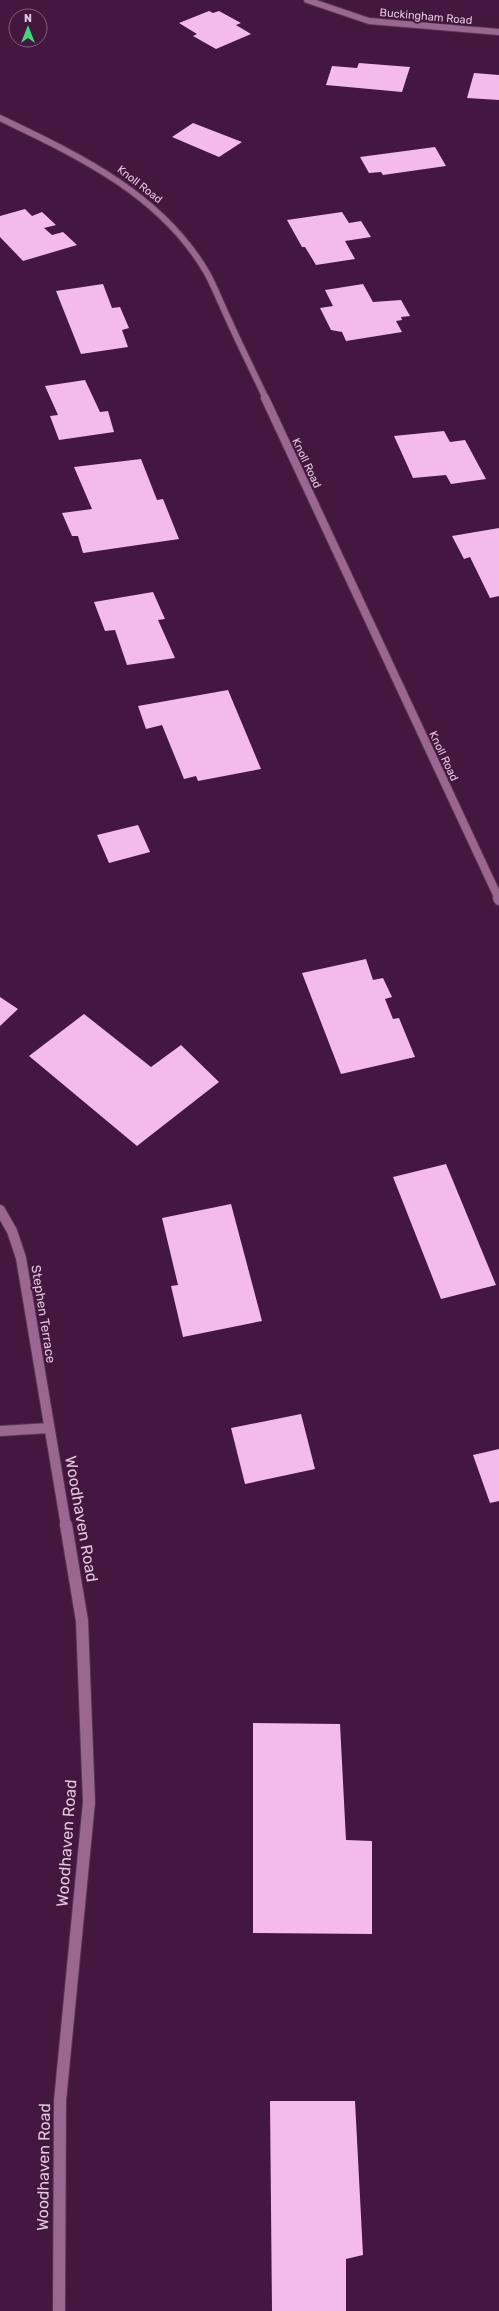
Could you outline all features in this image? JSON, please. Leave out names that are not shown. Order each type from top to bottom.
[{"type":"street","name":"Buckingham Road","points":[[307,0],[369,21],[499,32]]},
{"type":"street","name":"Knoll Road","points":[[0,118],[81,157],[123,183],[155,209],[173,228],[184,240],[207,273],[499,900]]},
{"type":"street","name":"Stephen Terrace","points":[[0,1210],[12,1231],[21,1258],[49,1428]]},
{"type":"street","points":[[0,1431],[49,1428]]},
{"type":"street","name":"Woodhaven Road","points":[[49,1428],[82,1621],[89,1802],[60,2100],[59,2311]]},
{"type":"building","points":[[209,11],[213,13],[219,11],[241,23],[236,25],[251,34],[216,49],[193,36],[197,34],[179,23]]},
{"type":"building","points":[[359,63],[410,67],[402,92],[326,85],[332,66],[357,68]]},
{"type":"building","points":[[474,73],[499,75],[499,100],[467,98]]},
{"type":"building","points":[[193,123],[242,142],[219,157],[172,137]]},
{"type":"building","points":[[435,147],[446,166],[383,175],[381,172],[369,173],[360,157]]},
{"type":"building","points":[[25,209],[32,216],[42,212],[56,225],[44,228],[52,235],[63,232],[77,245],[23,261],[0,237],[0,216]]},
{"type":"building","points":[[342,212],[349,223],[361,221],[371,237],[345,241],[355,259],[316,265],[305,247],[302,247],[287,220]]},
{"type":"building","points":[[103,284],[112,308],[120,307],[129,328],[122,330],[128,347],[81,354],[56,291]]},
{"type":"building","points":[[363,284],[373,302],[401,300],[410,316],[401,317],[402,320],[396,321],[402,332],[346,341],[342,332],[331,330],[320,308],[333,306],[325,290]]},
{"type":"building","points":[[85,380],[100,412],[108,411],[114,432],[59,440],[50,416],[58,415],[45,386]]},
{"type":"building","points":[[444,431],[450,442],[465,440],[486,479],[451,484],[446,475],[413,478],[394,436]]},
{"type":"building","points":[[141,459],[157,500],[163,499],[179,539],[83,553],[78,536],[72,536],[62,513],[92,509],[74,467]]},
{"type":"building","points":[[499,528],[499,596],[490,598],[470,557],[464,559],[452,536]]},
{"type":"building","points":[[153,592],[165,619],[158,620],[175,658],[127,665],[115,630],[105,631],[94,602]]},
{"type":"building","points":[[228,690],[261,769],[198,781],[196,776],[184,779],[162,725],[146,729],[138,706]]},
{"type":"building","points":[[138,825],[150,852],[109,863],[97,835]]},
{"type":"building","points":[[366,959],[373,980],[383,978],[392,997],[385,999],[393,1019],[399,1018],[415,1057],[341,1074],[302,973]]},
{"type":"building","points":[[0,997],[18,1009],[0,1026]]},
{"type":"building","points":[[84,1014],[151,1067],[181,1045],[219,1082],[137,1146],[29,1056]]},
{"type":"building","points":[[446,1164],[496,1285],[441,1299],[393,1177]]},
{"type":"building","points":[[231,1204],[262,1321],[183,1337],[171,1286],[178,1285],[162,1218]]},
{"type":"building","points":[[301,1414],[315,1469],[245,1484],[231,1428]]},
{"type":"building","points":[[499,1449],[499,1501],[490,1503],[473,1455]]},
{"type":"building","points":[[253,1723],[340,1724],[346,1840],[372,1841],[372,1934],[253,1933]]},
{"type":"building","points":[[270,2101],[355,2101],[363,2255],[346,2259],[346,2311],[272,2311]]}]
